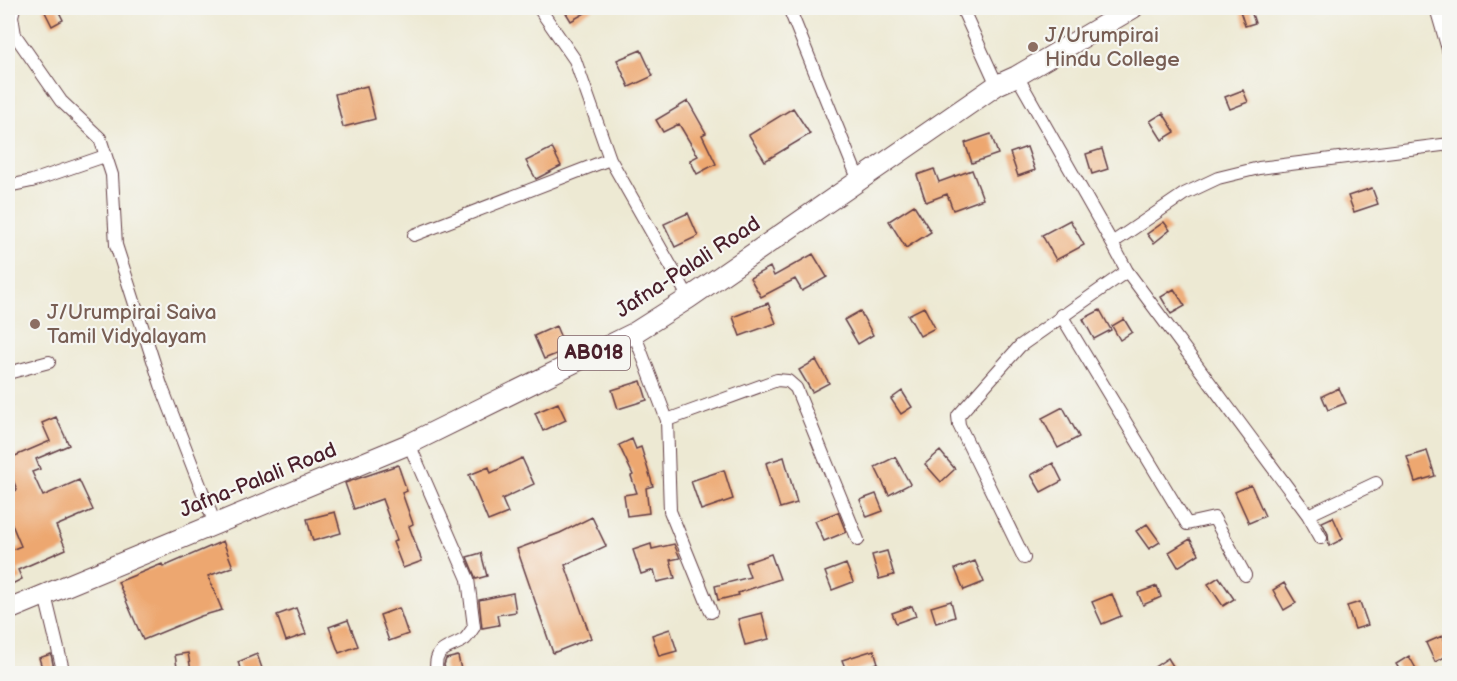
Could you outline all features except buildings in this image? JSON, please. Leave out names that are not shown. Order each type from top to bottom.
[{"type":"main road","name":"Jafna-Palali Road","points":[[8,610],[409,444],[634,333],[689,298],[997,85],[1017,76],[1133,8]]},
{"type":"street","points":[[14,8],[12,16],[15,35],[61,101],[100,138],[112,175],[116,244],[161,385],[215,524]]},
{"type":"street","points":[[539,8],[575,60],[610,159],[689,298]]},
{"type":"street","points":[[789,8],[859,181]]},
{"type":"street","points":[[962,8],[997,85]]},
{"type":"street","points":[[1441,11],[1449,56]]},
{"type":"street","points":[[1017,76],[1127,271],[1308,515],[1322,538]]},
{"type":"street","points":[[1112,243],[1185,194],[1218,178],[1259,168],[1449,144]]},
{"type":"street","points":[[8,186],[32,181],[105,156]]},
{"type":"street","points":[[414,235],[610,159]]},
{"type":"street","points":[[1024,558],[959,425],[958,416],[1020,346],[1061,315],[1127,271]]},
{"type":"street","points":[[1061,315],[1187,524],[1214,518],[1245,575]]},
{"type":"street","points":[[634,333],[667,420],[670,511],[711,612]]},
{"type":"street","points":[[8,372],[49,362]]},
{"type":"street","points":[[667,420],[777,380],[788,381],[796,388],[858,540]]},
{"type":"street","points":[[409,444],[468,579],[474,627],[465,639],[444,648],[435,663],[437,674]]},
{"type":"street","points":[[1308,515],[1376,483]]},
{"type":"street","points":[[45,594],[64,674]]},
{"type":"place","name":"J/Urumpirai Hindu College","points":[[1033,47]]},
{"type":"place","name":"J/Urumpirai Saiva Tamil Vidyalayam","points":[[35,324]]}]
